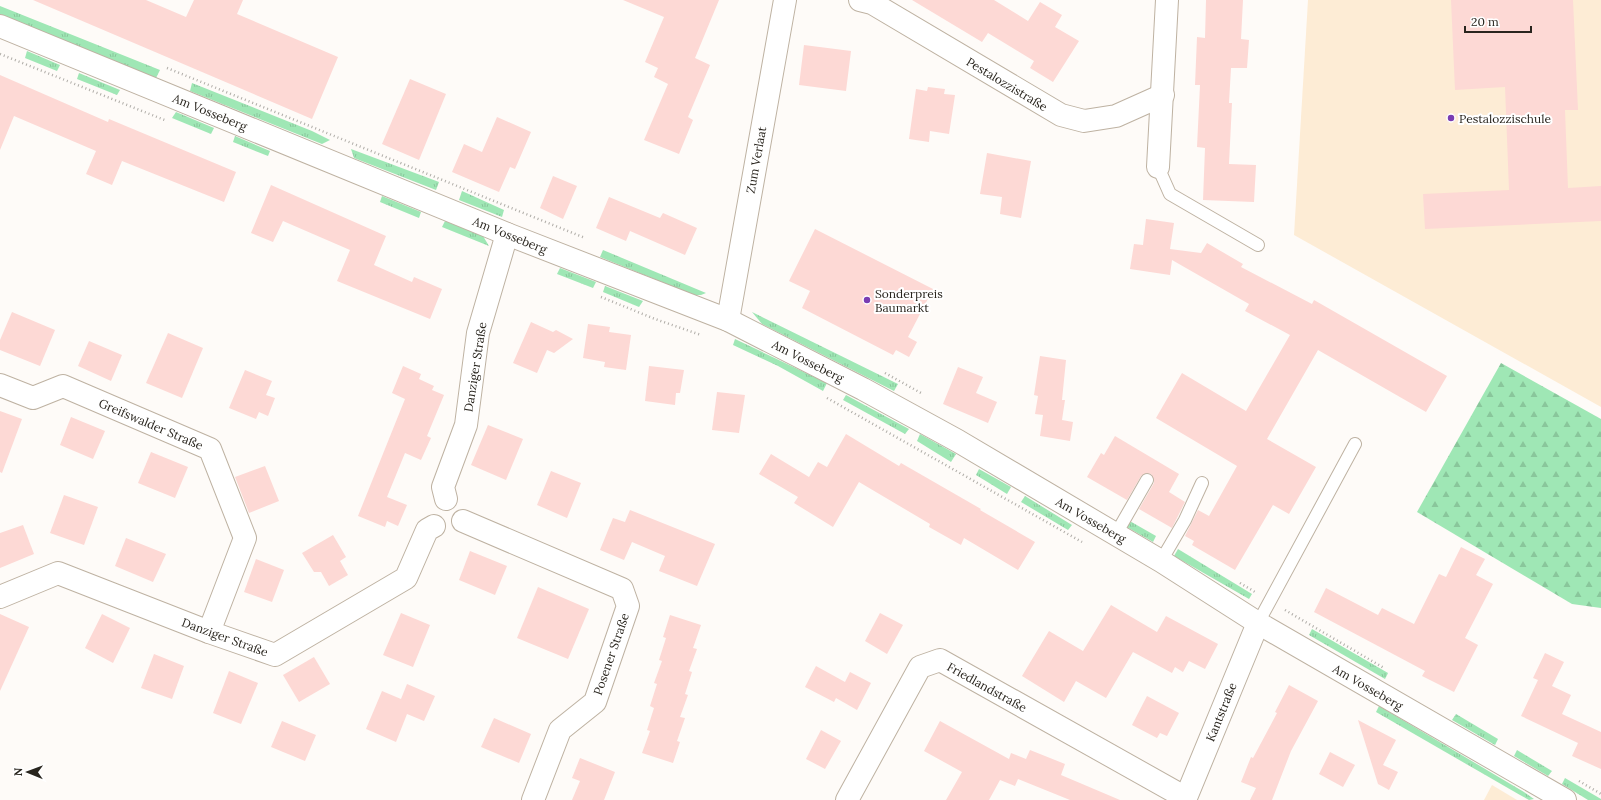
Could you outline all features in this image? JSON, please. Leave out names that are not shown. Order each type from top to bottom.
[{"type":"street","name":"Zum Verlaat","points":[[728,320],[785,0]]},
{"type":"street","name":"Pestalozzistraße","points":[[860,0],[872,3],[1061,115],[1084,121],[1116,116],[1163,95]]},
{"type":"street","points":[[1158,167],[1167,0]]},
{"type":"street","name":"Am Vosseberg","points":[[0,26],[507,234],[728,320],[863,389],[958,441],[1161,561],[1258,623],[1565,800]]},
{"type":"street","name":"Danziger Straße","points":[[446,499],[443,487],[466,425],[478,333],[507,234]]},
{"type":"street","name":"Greifswalder Straße","points":[[0,385],[33,398],[63,386],[210,449],[245,538],[209,632]]},
{"type":"street","points":[[446,499],[455,500],[464,512],[463,521],[458,529],[450,532],[442,531],[434,526],[431,518],[433,508],[438,502],[446,499]]},
{"type":"street","name":"Posener Straße","points":[[463,521],[622,589],[628,606],[595,702],[560,730],[534,800]]},
{"type":"street","name":"Danziger Straße","points":[[0,596],[58,573],[209,632],[275,655],[406,578],[427,530],[434,526]]},
{"type":"street","name":"Kantstraße","points":[[1186,799],[1258,623]]},
{"type":"street","name":"Friedlandstraße","points":[[846,800],[920,667],[940,660],[1186,799]]},
{"type":"lane","points":[[1158,167],[1170,194],[1258,245]]},
{"type":"lane","points":[[1258,623],[1355,444]]},
{"type":"lane","points":[[1116,534],[1147,480]]},
{"type":"lane","points":[[1161,561],[1185,520],[1202,483]]},
{"type":"path","points":[[0,54],[173,123]]},
{"type":"path","points":[[596,294],[655,319],[707,338]]},
{"type":"path","points":[[822,395],[1085,544]]},
{"type":"shaded area","name":"Pestalozzischule","points":[[1308,0],[1601,0],[1601,407],[1294,235]]},
{"type":"shaded area","points":[[1492,785],[1517,800],[1484,800]]},
{"type":"green space","points":[[0,6],[160,70],[156,78],[0,14]]},
{"type":"green space","points":[[27,51],[60,65],[57,71],[25,58]]},
{"type":"green space","points":[[79,73],[120,90],[117,95],[77,79]]},
{"type":"green space","points":[[192,83],[312,131],[330,140],[322,144],[190,91]]},
{"type":"green space","points":[[176,112],[214,128],[211,134],[172,118]]},
{"type":"green space","points":[[235,136],[270,151],[268,156],[233,142]]},
{"type":"green space","points":[[351,149],[439,182],[436,190],[354,158]]},
{"type":"green space","points":[[462,191],[504,210],[502,217],[459,200]]},
{"type":"green space","points":[[382,196],[421,212],[419,218],[380,202]]},
{"type":"green space","points":[[445,221],[483,236],[489,246],[442,227]]},
{"type":"green space","points":[[603,250],[706,293],[694,295],[600,257]]},
{"type":"green space","points":[[560,268],[596,282],[593,288],[557,274]]},
{"type":"green space","points":[[605,286],[643,301],[639,307],[603,292]]},
{"type":"green space","points":[[752,312],[898,384],[894,391],[762,324]]},
{"type":"green space","points":[[735,339],[827,383],[823,391],[778,366],[733,345]]},
{"type":"green space","points":[[1501,363],[1601,419],[1601,608],[1572,604],[1417,512]]},
{"type":"green space","points":[[846,395],[909,429],[905,434],[843,400]]},
{"type":"green space","points":[[920,434],[956,454],[951,462],[917,441]]},
{"type":"green space","points":[[979,469],[1011,487],[1007,494],[976,475]]},
{"type":"green space","points":[[1025,496],[1072,525],[1068,530],[1021,502]]},
{"type":"green space","points":[[1128,520],[1156,536],[1153,542],[1125,526]]},
{"type":"green space","points":[[1178,549],[1252,594],[1249,599],[1174,556]]},
{"type":"green space","points":[[1312,629],[1388,673],[1385,679],[1309,635]]},
{"type":"green space","points":[[1379,706],[1534,799],[1529,800],[1376,712]]},
{"type":"green space","points":[[1456,714],[1498,739],[1495,745],[1452,720]]},
{"type":"green space","points":[[1517,750],[1552,771],[1548,776],[1514,756]]},
{"type":"green space","points":[[1565,778],[1601,800],[1588,800],[1562,784]]},
{"type":"building","points":[[33,0],[146,0],[186,17],[194,0],[243,0],[237,14],[338,57],[312,119]]},
{"type":"building","points":[[623,0],[719,0],[695,58],[710,65],[688,117],[693,120],[679,154],[644,140],[668,84],[654,77],[658,68],[645,62],[664,17]]},
{"type":"building","points":[[912,0],[994,0],[1028,21],[1040,2],[1062,15],[1055,27],[1079,41],[1053,82],[1030,68],[1034,61],[988,33],[982,42]]},
{"type":"building","points":[[1206,0],[1243,0],[1241,39],[1249,40],[1247,68],[1231,68],[1229,103],[1232,103],[1229,164],[1256,165],[1254,202],[1203,200],[1205,148],[1197,147],[1200,85],[1195,85],[1197,37],[1205,38]]},
{"type":"building","points":[[1451,0],[1573,0],[1578,110],[1565,110],[1568,188],[1601,186],[1601,221],[1425,229],[1423,194],[1509,190],[1505,87],[1455,90]]},
{"type":"building","points":[[804,45],[851,51],[846,91],[799,85]]},
{"type":"building","points":[[0,75],[108,122],[109,119],[236,172],[224,202],[122,161],[112,185],[86,174],[96,151],[14,116],[0,150]]},
{"type":"building","points":[[410,79],[446,94],[419,160],[382,144]]},
{"type":"building","points":[[928,87],[945,89],[944,94],[955,95],[949,134],[930,131],[929,142],[909,139],[916,89],[927,91]]},
{"type":"building","points":[[497,117],[531,132],[515,169],[510,167],[499,192],[452,172],[464,144],[482,152]]},
{"type":"building","points":[[987,153],[1031,161],[1021,218],[1000,214],[1002,197],[980,194]]},
{"type":"building","points":[[553,176],[577,186],[563,219],[540,208]]},
{"type":"building","points":[[271,185],[386,236],[374,265],[412,282],[414,277],[442,289],[430,319],[337,281],[350,250],[283,221],[273,242],[251,233]]},
{"type":"building","points":[[609,197],[660,218],[663,213],[697,228],[685,255],[630,231],[626,241],[596,228]]},
{"type":"building","points":[[1146,219],[1174,223],[1170,249],[1201,253],[1207,243],[1243,264],[1241,267],[1312,304],[1314,300],[1447,376],[1426,412],[1318,350],[1267,439],[1316,467],[1289,514],[1273,505],[1235,570],[1192,545],[1194,541],[1185,536],[1198,510],[1209,516],[1237,466],[1156,418],[1182,373],[1246,411],[1290,335],[1245,311],[1249,304],[1172,260],[1170,275],[1130,269],[1134,244],[1143,245]]},
{"type":"building","name":"Sonderpreis Baumarkt","points":[[815,229],[933,289],[908,337],[917,342],[909,357],[896,350],[893,355],[802,308],[810,291],[789,281]]},
{"type":"building","points":[[12,312],[55,330],[40,366],[0,350],[0,340]]},
{"type":"building","points":[[531,322],[553,332],[556,330],[573,339],[554,353],[547,350],[537,373],[513,363]]},
{"type":"building","points":[[588,324],[610,327],[609,332],[631,335],[626,370],[604,367],[605,362],[583,358]]},
{"type":"building","points":[[168,333],[203,348],[182,398],[146,383]]},
{"type":"building","points":[[89,341],[122,355],[111,381],[78,366]]},
{"type":"building","points":[[1040,356],[1066,360],[1062,400],[1065,400],[1062,420],[1073,422],[1070,441],[1040,436],[1043,415],[1035,414],[1038,396],[1034,395]]},
{"type":"building","points":[[403,366],[421,374],[419,379],[434,386],[432,390],[444,395],[427,436],[431,438],[421,460],[405,453],[387,497],[407,505],[398,526],[387,521],[385,527],[358,516],[405,399],[392,393]]},
{"type":"building","points":[[649,366],[684,370],[680,393],[676,393],[675,405],[645,401]]},
{"type":"building","points":[[958,367],[983,377],[976,393],[997,402],[988,423],[943,404]]},
{"type":"building","points":[[245,370],[272,381],[266,395],[275,398],[268,416],[259,412],[256,419],[229,408]]},
{"type":"building","points":[[717,392],[745,395],[739,433],[712,430]]},
{"type":"building","points":[[0,411],[22,419],[2,473],[0,472]]},
{"type":"building","points":[[71,417],[105,431],[93,459],[60,445]]},
{"type":"building","points":[[488,425],[523,439],[506,480],[471,465]]},
{"type":"building","points":[[846,434],[899,466],[901,463],[1035,542],[1018,570],[964,538],[961,545],[929,527],[930,524],[859,482],[833,527],[794,503],[798,497],[759,474],[771,454],[809,477],[818,462],[827,467]]},
{"type":"building","points":[[1115,436],[1179,474],[1169,492],[1185,502],[1172,528],[1139,509],[1154,483],[1151,474],[1147,473],[1141,476],[1127,500],[1087,477],[1101,453],[1104,455]]},
{"type":"building","points":[[151,452],[188,467],[175,498],[138,483]]},
{"type":"building","points":[[265,466],[279,501],[249,513],[235,477]]},
{"type":"building","points":[[551,471],[581,483],[567,518],[537,505]]},
{"type":"building","points":[[64,495],[98,507],[84,545],[50,533]]},
{"type":"building","points":[[630,510],[715,544],[697,586],[659,571],[665,556],[632,542],[624,560],[600,550],[613,518],[625,522]]},
{"type":"building","points":[[23,525],[34,554],[0,568],[0,533]]},
{"type":"building","points":[[333,535],[346,557],[340,561],[348,575],[329,586],[321,572],[314,572],[302,553]]},
{"type":"building","points":[[126,538],[166,554],[153,582],[115,566]]},
{"type":"building","points":[[1461,547],[1485,559],[1476,575],[1493,584],[1465,638],[1478,645],[1454,692],[1422,676],[1425,671],[1314,612],[1326,588],[1378,615],[1382,608],[1414,624],[1439,574],[1446,577]]},
{"type":"building","points":[[470,551],[507,566],[495,595],[459,580]]},
{"type":"building","points":[[256,559],[284,570],[272,602],[244,592]]},
{"type":"building","points":[[538,587],[589,609],[568,659],[517,638]]},
{"type":"building","points":[[1111,605],[1157,632],[1166,616],[1218,644],[1205,669],[1189,661],[1183,672],[1175,667],[1172,673],[1133,652],[1106,698],[1076,681],[1064,702],[1022,676],[1049,631],[1083,651]]},
{"type":"building","points":[[401,613],[430,625],[413,667],[383,655]]},
{"type":"building","points":[[880,613],[903,625],[887,654],[865,641]]},
{"type":"building","points":[[0,614],[29,627],[0,691]]},
{"type":"building","points":[[102,614],[130,628],[113,663],[85,648]]},
{"type":"building","points":[[670,615],[701,625],[693,648],[697,649],[689,671],[692,672],[685,694],[688,695],[680,717],[685,718],[677,741],[680,742],[673,763],[642,753],[650,731],[647,730],[654,708],[650,706],[657,684],[654,683],[662,661],[659,660],[666,638],[663,637]]},
{"type":"building","points":[[1545,653],[1564,662],[1552,686],[1571,695],[1562,714],[1601,732],[1601,769],[1572,756],[1578,743],[1521,716],[1538,680],[1533,678]]},
{"type":"building","points":[[154,654],[184,666],[172,699],[141,688]]},
{"type":"building","points":[[314,657],[330,684],[299,702],[283,675]]},
{"type":"building","points":[[816,666],[845,682],[850,672],[871,683],[857,710],[836,698],[834,702],[805,687]]},
{"type":"building","points":[[229,671],[258,683],[241,724],[213,713]]},
{"type":"building","points":[[407,684],[435,696],[424,721],[407,714],[396,742],[366,729],[382,691],[401,699]]},
{"type":"building","points":[[1289,685],[1318,701],[1291,751],[1272,800],[1250,800],[1256,788],[1241,782],[1251,757],[1253,758],[1277,713],[1275,712]]},
{"type":"building","points":[[1147,696],[1179,713],[1167,736],[1160,733],[1157,738],[1132,725]]},
{"type":"building","points":[[494,718],[531,734],[519,763],[481,747]]},
{"type":"building","points":[[1358,720],[1396,740],[1383,765],[1398,772],[1389,790],[1378,784]]},
{"type":"building","points":[[282,721],[316,735],[305,761],[271,747]]},
{"type":"building","points":[[940,721],[1009,759],[1011,753],[1026,759],[1030,750],[1065,764],[1061,775],[1120,800],[1070,800],[1018,779],[1015,786],[1000,780],[989,800],[946,800],[962,772],[924,751]]},
{"type":"building","points":[[821,730],[841,741],[825,769],[806,759]]},
{"type":"building","points":[[1330,752],[1355,765],[1343,787],[1319,774]]},
{"type":"building","points":[[580,758],[615,772],[604,800],[572,800],[580,781],[572,778]]},
{"type":"place","name":"Pestalozzischule","points":[[1451,118]]},
{"type":"place","name":"Sonderpreis Baumarkt","points":[[867,300]]}]
